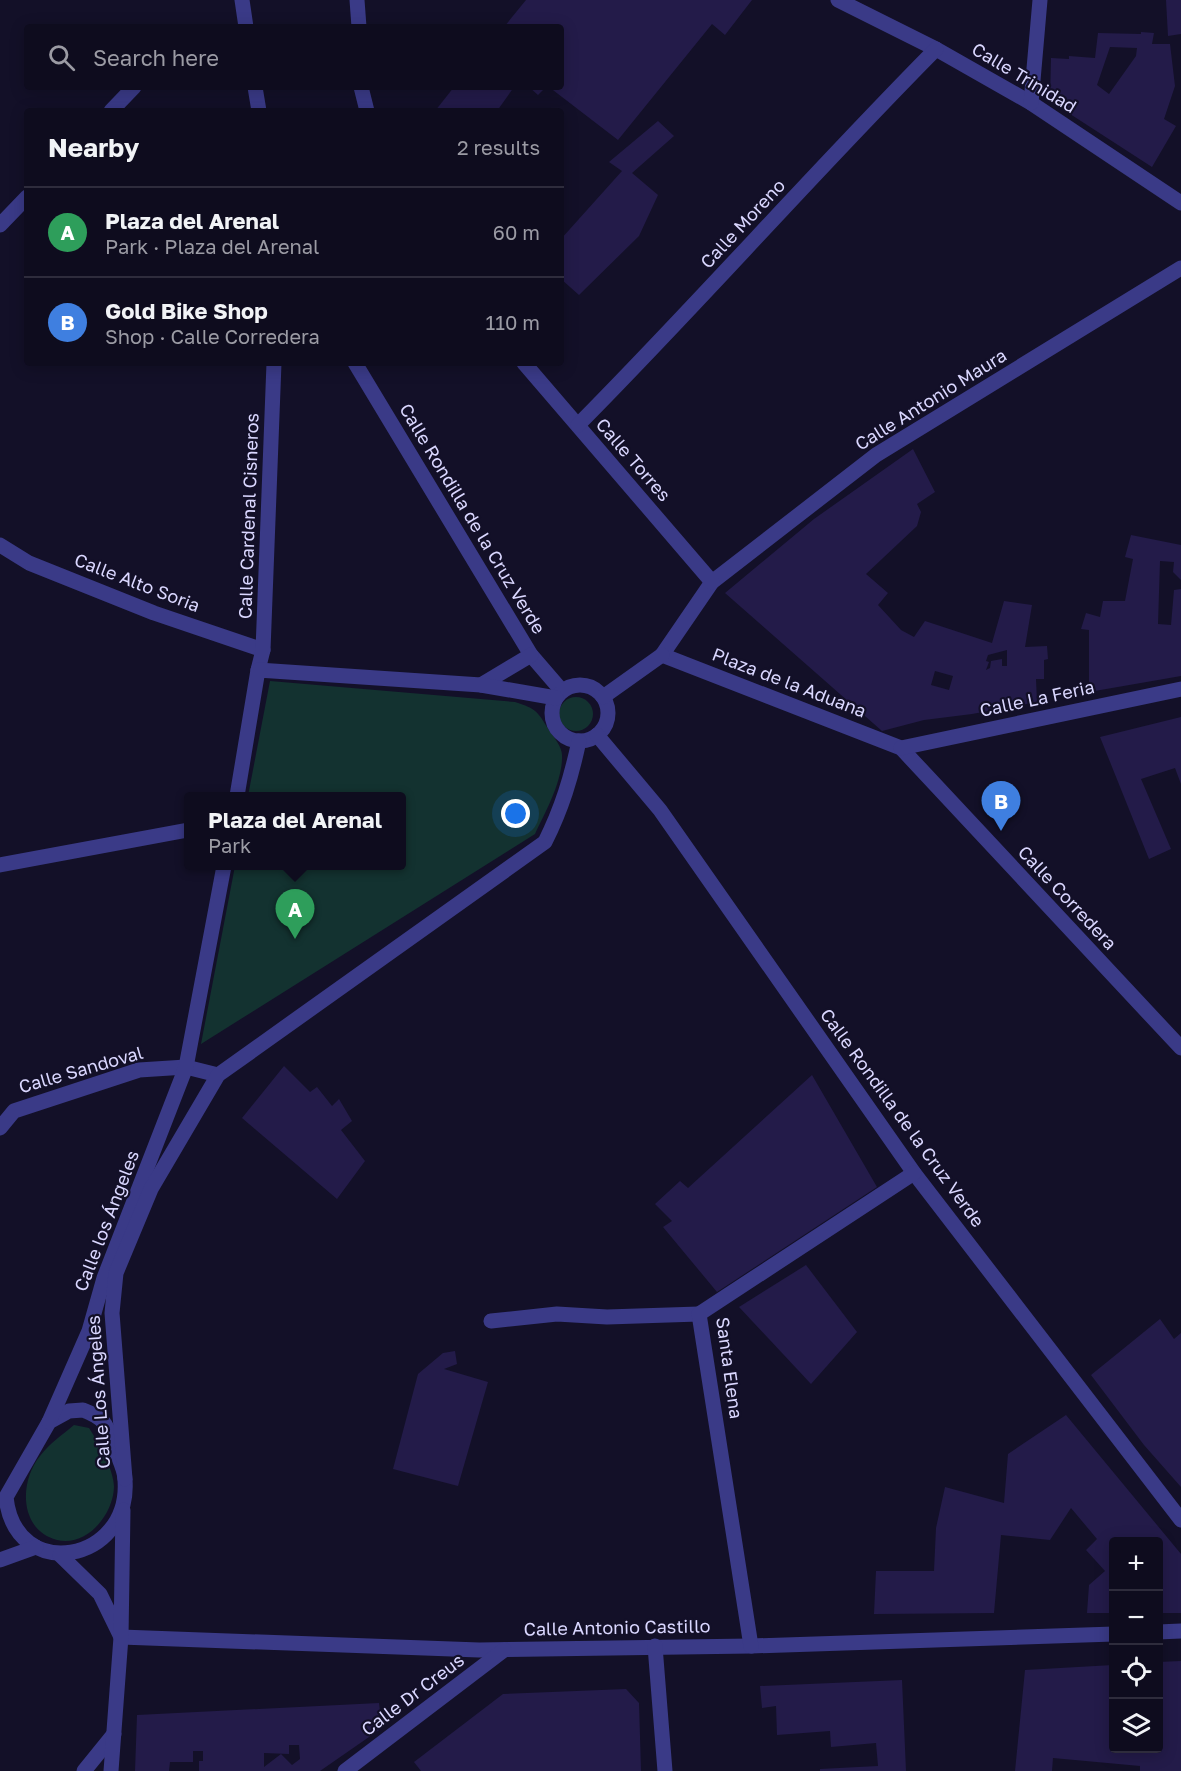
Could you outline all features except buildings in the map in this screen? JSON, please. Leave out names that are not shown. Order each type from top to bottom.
[{"type":"street","points":[[242,0],[246,24]]},
{"type":"street","points":[[357,0],[358,24]]},
{"type":"street","name":"Calle Trinidad","points":[[838,0],[936,49],[1031,103],[1181,203]]},
{"type":"street","points":[[1031,103],[1040,0]]},
{"type":"street","name":"Calle Moreno","points":[[578,426],[657,345],[862,124],[936,49]]},
{"type":"street","points":[[114,108],[131,90]]},
{"type":"street","points":[[256,90],[258,108]]},
{"type":"street","points":[[362,90],[366,108]]},
{"type":"street","points":[[0,225],[24,200]]},
{"type":"street","name":"Calle Antonio Maura","points":[[712,582],[876,455],[1181,268]]},
{"type":"street","name":"Calle Cardenal Cisneros","points":[[238,792],[263,650],[274,366]]},
{"type":"street","name":"Calle Rondilla de la Cruz Verde","points":[[357,366],[531,655],[559,695]]},
{"type":"street","name":"Calle Torres","points":[[527,366],[712,582]]},
{"type":"street","name":"Calle Alto Soria","points":[[0,545],[29,562],[123,600],[263,650]]},
{"type":"street","points":[[603,697],[662,655],[712,582]]},
{"type":"street","points":[[481,685],[531,655]]},
{"type":"street","name":"Plaza de la Aduana","points":[[662,655],[901,748]]},
{"type":"street","points":[[258,670],[481,685],[559,695]]},
{"type":"street","points":[[588,686],[597,690],[603,697],[606,704],[606,724],[592,738],[579,741],[563,735],[553,722],[553,706],[559,695],[570,687],[588,686]]},
{"type":"street","name":"Calle La Feria","points":[[901,748],[1181,689]]},
{"type":"street","name":"Calle Rondilla de la Cruz Verde","points":[[597,735],[660,810],[914,1173],[1181,1520]]},
{"type":"street","points":[[218,1075],[545,842],[561,810],[579,741]]},
{"type":"street","name":"Calle Corredera","points":[[901,748],[1181,1048]]},
{"type":"street","points":[[0,865],[184,831]]},
{"type":"street","name":"Calle los Ángeles","points":[[49,1422],[89,1331],[104,1278],[186,1067],[223,870]]},
{"type":"street","name":"Calle Sandoval","points":[[0,1128],[14,1111],[139,1070],[186,1067],[218,1075]]},
{"type":"street","name":"Calle Los Ángeles","points":[[125,1479],[112,1313],[116,1273],[151,1189],[218,1075]]},
{"type":"street","name":"Santa Elena","points":[[751,1646],[699,1314],[914,1173]]},
{"type":"street","points":[[491,1321],[557,1314],[607,1317],[699,1314]]},
{"type":"street","points":[[111,1771],[121,1637],[125,1479],[107,1426],[99,1416],[83,1410],[69,1411],[49,1422],[3,1502],[15,1528],[36,1547],[60,1555],[100,1594],[121,1637]]},
{"type":"street","points":[[60,1555],[82,1550],[110,1532],[123,1506]]},
{"type":"street","points":[[0,1560],[36,1547]]},
{"type":"street","points":[[1163,1632],[1181,1631]]},
{"type":"street","name":"Calle Antonio Castillo","points":[[121,1637],[504,1650],[751,1646],[1109,1634]]},
{"type":"street","points":[[655,1646],[665,1771]]},
{"type":"street","name":"Calle Dr Creus","points":[[345,1771],[504,1650]]},
{"type":"street","points":[[84,1771],[114,1734]]},
{"type":"green space","points":[[270,681],[515,702],[536,712],[557,742],[562,755],[560,775],[535,834],[201,1044],[234,870],[406,870],[406,792],[249,792]]},
{"type":"green space","points":[[576,697],[588,702],[593,714],[588,726],[576,731],[564,726],[559,714],[564,702]]},
{"type":"green space","points":[[74,1425],[89,1428],[101,1448],[114,1487],[109,1508],[96,1527],[78,1539],[57,1540],[44,1535],[35,1526],[29,1516],[26,1491],[28,1479],[40,1456]]},
{"type":"place","name":"Gold Bike Shop","points":[[1001,831]]},
{"type":"place","name":"Plaza del Arenal","points":[[295,939]]}]
